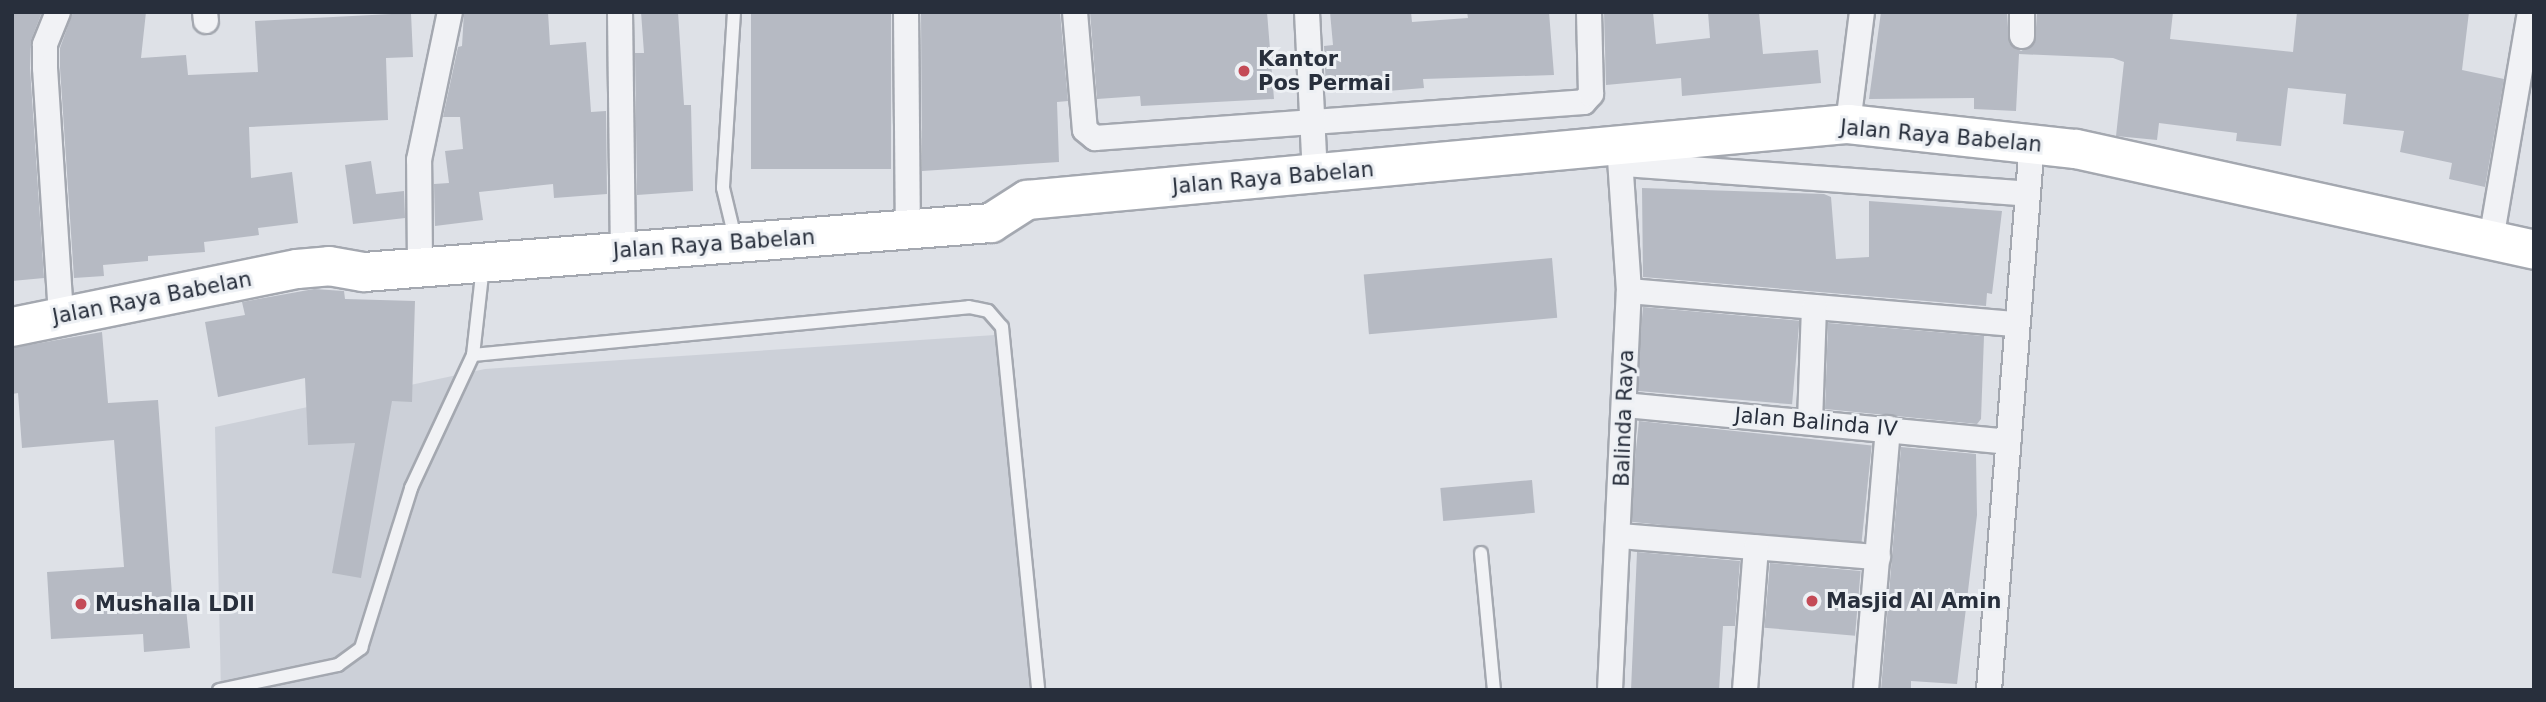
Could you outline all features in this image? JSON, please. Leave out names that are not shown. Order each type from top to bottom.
[{"type":"main road","name":"Jalan Raya Babelan","points":[[12,327],[297,269],[330,266],[364,272],[420,265],[991,223],[1027,200],[1315,175],[1621,155],[1699,134],[1848,124],[2032,143],[2510,244]]},
{"type":"street","points":[[58,12],[45,45],[44,68],[61,315]]},
{"type":"street","points":[[420,265],[419,160],[450,12]]},
{"type":"street","points":[[620,12],[623,251]]},
{"type":"street","points":[[906,12],[908,229]]},
{"type":"street","points":[[1075,12],[1085,130],[1091,136],[1588,100],[1589,12]]},
{"type":"street","points":[[1307,12],[1315,175]]},
{"type":"street","points":[[1848,124],[1861,12]]},
{"type":"street","points":[[2510,244],[2530,12]]},
{"type":"street","points":[[2510,244],[2534,87]]},
{"type":"street","points":[[1989,690],[2032,143]]},
{"type":"street","points":[[1621,155],[2027,194]]},
{"type":"street","name":"Balinda Raya","points":[[1610,690],[1620,536],[1629,291],[1621,155]]},
{"type":"street","points":[[1629,291],[2017,324]]},
{"type":"street","points":[[1810,422],[1814,307]]},
{"type":"street","name":"Jalan Balinda IV","points":[[1625,405],[1888,428],[2008,442]]},
{"type":"street","points":[[1866,690],[1888,428]]},
{"type":"street","points":[[1620,536],[1878,556]]},
{"type":"street","points":[[1745,690],[1756,547]]},
{"type":"lane","points":[[734,12],[723,188],[736,241]]},
{"type":"lane","points":[[219,690],[338,665],[361,648],[411,488],[473,355],[484,260]]},
{"type":"lane","points":[[473,355],[969,307],[988,311],[1002,327],[1038,690]]},
{"type":"lane","points":[[1481,553],[1494,690]]},
{"type":"shaded area","points":[[995,335],[1031,690],[221,690],[215,427],[485,369]]},
{"type":"building","points":[[12,12],[42,12],[31,40],[30,68],[44,278],[12,281]]},
{"type":"building","points":[[73,12],[146,12],[141,58],[186,55],[188,75],[258,72],[255,21],[411,13],[413,57],[386,58],[388,120],[249,127],[251,178],[292,172],[298,223],[258,228],[259,235],[204,242],[205,252],[148,256],[148,261],[103,265],[104,276],[74,278],[60,68],[60,48]]},
{"type":"building","points":[[464,12],[548,12],[550,45],[586,42],[591,112],[606,111],[607,194],[554,198],[553,184],[479,192],[483,220],[435,226],[434,184],[449,183],[445,151],[463,149],[460,117],[443,117],[458,47],[462,46]]},
{"type":"building","points":[[641,12],[678,12],[684,105],[691,105],[693,191],[637,195],[635,53],[644,53]]},
{"type":"building","points":[[751,12],[891,12],[891,169],[751,169]]},
{"type":"building","points":[[921,12],[1060,12],[1068,101],[1057,102],[1059,162],[922,171]]},
{"type":"building","points":[[1090,12],[1267,12],[1274,99],[1141,106],[1140,96],[1097,99]]},
{"type":"building","points":[[1330,12],[1411,12],[1412,22],[1468,18],[1467,12],[1549,12],[1554,75],[1423,79],[1424,88],[1375,92],[1374,85],[1326,89],[1324,46],[1333,45]]},
{"type":"building","points":[[1604,12],[1653,12],[1656,44],[1710,38],[1708,12],[1759,12],[1763,54],[1818,50],[1821,83],[1682,96],[1681,78],[1606,85]]},
{"type":"building","points":[[1881,12],[2007,12],[2009,43],[2021,51],[2035,43],[2037,12],[2173,12],[2170,39],[2293,52],[2297,12],[2469,12],[2462,70],[2504,79],[2485,187],[2449,179],[2452,163],[2400,152],[2404,131],[2343,124],[2346,94],[2288,88],[2281,146],[2236,141],[2237,133],[2159,123],[2157,140],[2116,136],[2124,62],[2113,58],[2019,54],[2016,111],[1974,109],[1974,98],[1869,99]]},
{"type":"building","points":[[371,161],[376,194],[404,191],[405,218],[353,224],[345,165]]},
{"type":"building","points":[[1642,188],[1824,194],[1831,197],[1836,259],[1869,257],[1869,201],[2002,211],[1992,294],[1987,293],[1986,306],[1643,277]]},
{"type":"building","points":[[1552,258],[1557,318],[1369,334],[1364,274]]},
{"type":"building","points":[[314,289],[344,291],[345,299],[415,301],[412,402],[392,401],[361,578],[332,573],[355,443],[308,445],[305,378],[218,397],[205,322],[245,315],[242,302]]},
{"type":"building","points":[[1643,307],[1799,321],[1792,404],[1636,391]]},
{"type":"building","points":[[1828,323],[1984,336],[1981,419],[1977,424],[1825,409]]},
{"type":"building","points":[[102,332],[108,403],[158,400],[173,609],[186,608],[190,648],[144,652],[143,634],[51,639],[47,572],[124,567],[114,440],[22,448],[18,393],[12,394],[12,348]]},
{"type":"building","points":[[1639,421],[1872,445],[1861,546],[1628,521]]},
{"type":"building","points":[[1901,447],[1976,454],[1977,515],[1957,684],[1911,681],[1911,690],[1881,690]]},
{"type":"building","points":[[1532,480],[1535,513],[1443,521],[1440,488]]},
{"type":"building","points":[[1637,552],[1740,561],[1735,626],[1723,626],[1719,690],[1631,690]]},
{"type":"building","name":"Masjid Al Amin","points":[[1770,563],[1861,571],[1855,636],[1764,628]]},
{"type":"place","name":"Kantor Pos Permai","points":[[1244,71]]},
{"type":"place","name":"Masjid Al Amin","points":[[1812,601]]},
{"type":"place","name":"Mushalla LDII","points":[[81,604]]}]
